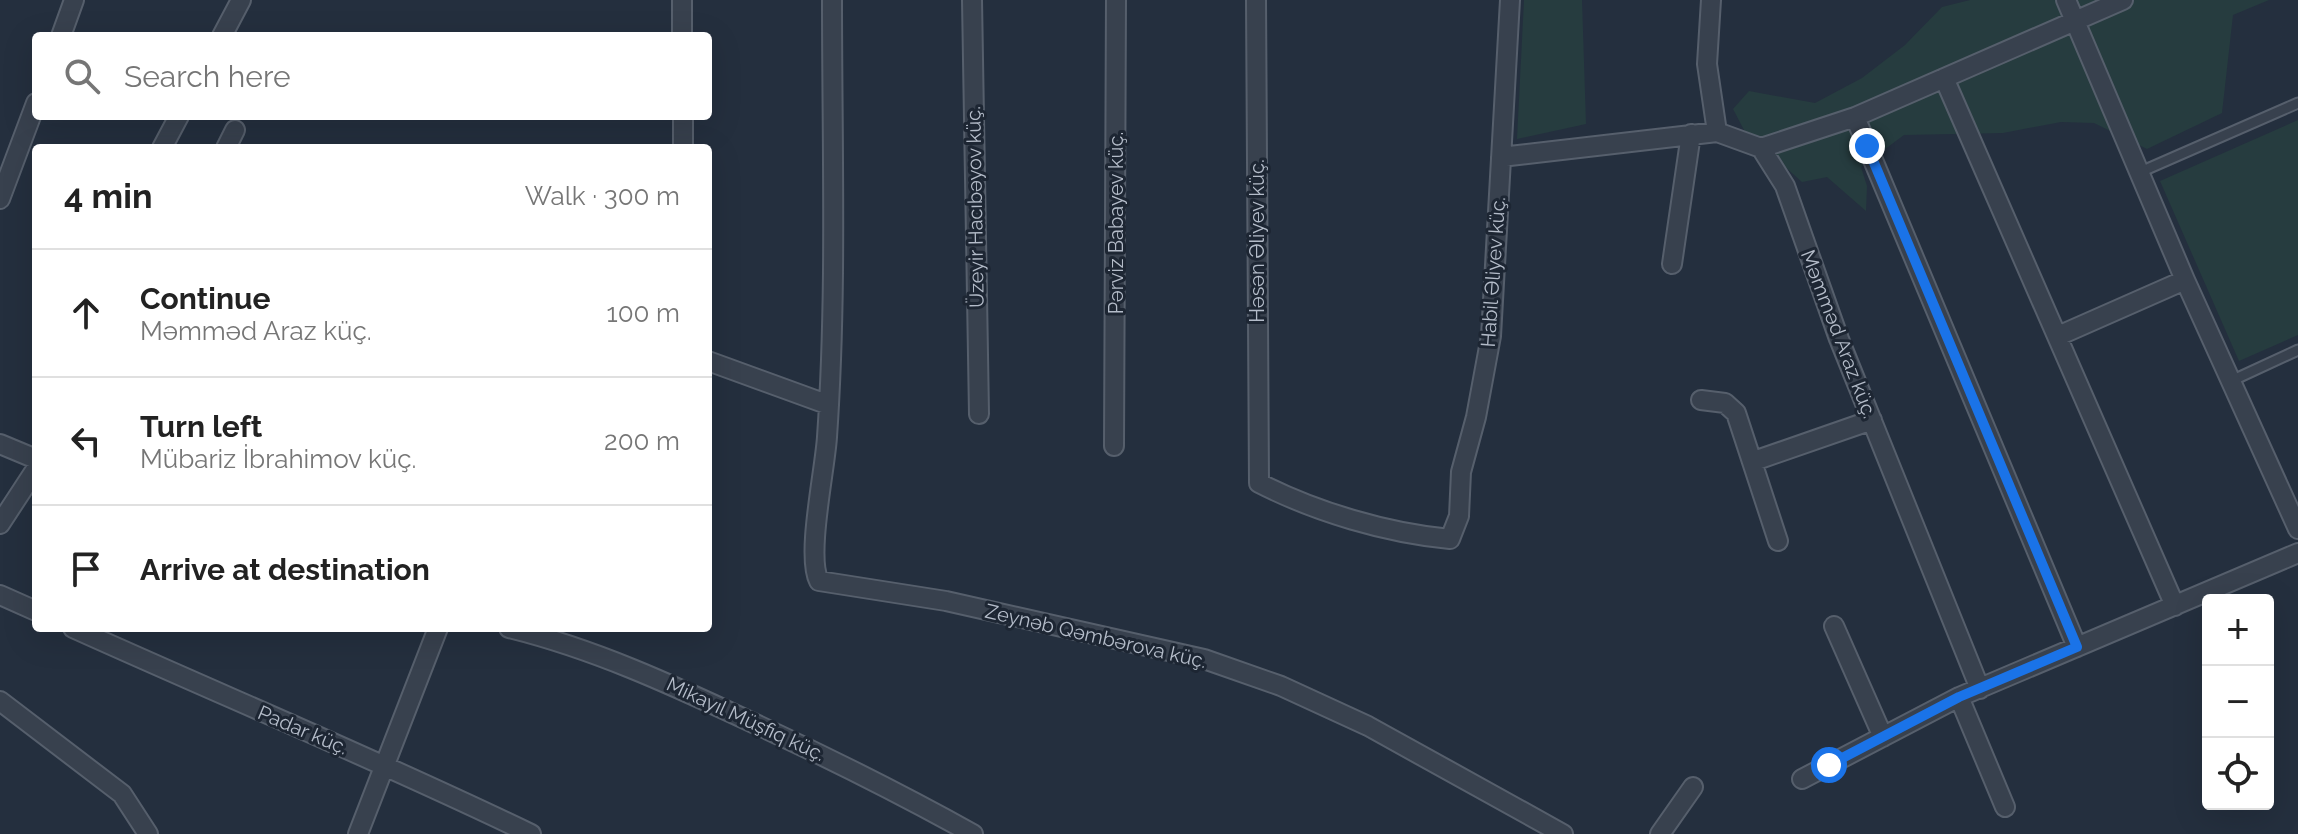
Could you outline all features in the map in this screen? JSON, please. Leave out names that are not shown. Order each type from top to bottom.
[{"type":"street","points":[[62,32],[74,0]]},
{"type":"street","points":[[224,32],[241,0]]},
{"type":"street","points":[[682,0],[682,32]]},
{"type":"street","name":"Zeynəb Qəmbərova küç.","points":[[832,0],[829,405],[824,480],[812,561],[819,581],[946,601],[1204,659],[1281,686],[1368,726],[1528,826],[1563,834]]},
{"type":"street","name":"Üzeyir Hacıbəyov küç.","points":[[972,0],[979,414]]},
{"type":"street","name":"Pərviz Babayev küç.","points":[[1114,446],[1116,0]]},
{"type":"street","name":"Həsən Əliyev küç.","points":[[1256,0],[1259,483],[1282,495],[1410,535],[1450,539]]},
{"type":"street","name":"Habil Əliyev küç.","points":[[1450,539],[1459,516],[1461,472],[1491,336],[1510,0]]},
{"type":"street","points":[[1711,0],[1707,64],[1717,132]]},
{"type":"street","points":[[2066,0],[2138,173],[2298,529]]},
{"type":"street","points":[[1501,157],[1540,155],[1717,132],[1761,148],[1855,117],[2123,0]]},
{"type":"street","points":[[1944,78],[2175,606]]},
{"type":"street","points":[[0,199],[32,114]]},
{"type":"street","points":[[1855,117],[2077,647]]},
{"type":"street","points":[[164,144],[177,120]]},
{"type":"street","points":[[683,120],[683,144]]},
{"type":"street","points":[[228,144],[235,130]]},
{"type":"street","points":[[1672,264],[1691,134]]},
{"type":"street","name":"Məmməd Araz küç.","points":[[1761,148],[1785,186],[1872,420],[1980,689]]},
{"type":"street","points":[[2058,336],[2185,280]]},
{"type":"street","points":[[712,362],[829,405]]},
{"type":"street","points":[[1701,400],[1725,403],[1736,413],[1778,541]]},
{"type":"street","points":[[1754,461],[1872,420]]},
{"type":"street","points":[[0,444],[32,457]]},
{"type":"street","points":[[0,524],[32,475]]},
{"type":"street","points":[[1802,779],[1959,697],[2298,553]]},
{"type":"street","points":[[0,595],[32,609]]},
{"type":"street","points":[[1834,626],[1883,737]]},
{"type":"street","name":"Padar küç.","points":[[82,632],[302,731],[385,764],[531,834]]},
{"type":"street","points":[[358,834],[436,632]]},
{"type":"street","name":"Mikayıl Müşfiq küç.","points":[[525,632],[565,642],[648,673],[875,780],[973,834]]},
{"type":"street","points":[[1959,697],[2005,807]]},
{"type":"street","points":[[0,701],[122,794],[148,834]]},
{"type":"street","points":[[1660,834],[1693,787]]},
{"type":"lane","points":[[2138,173],[2298,103]]},
{"type":"lane","points":[[2231,381],[2298,350]]},
{"type":"green space","points":[[1524,0],[1582,0],[1586,124],[1517,139]]},
{"type":"green space","points":[[1970,0],[2269,0],[2233,15],[2222,113],[2147,149],[2094,123],[2061,122],[2003,133],[1904,135],[1861,167],[1867,186],[1866,211],[1827,177],[1802,182],[1744,130],[1733,109],[1749,91],[1815,103],[1862,78],[1905,45],[1942,7]]},
{"type":"green space","points":[[2298,120],[2298,335],[2239,361],[2160,181]]},
{"type":"route","points":[[1829,765],[1959,697],[2077,647],[1867,146]]}]
